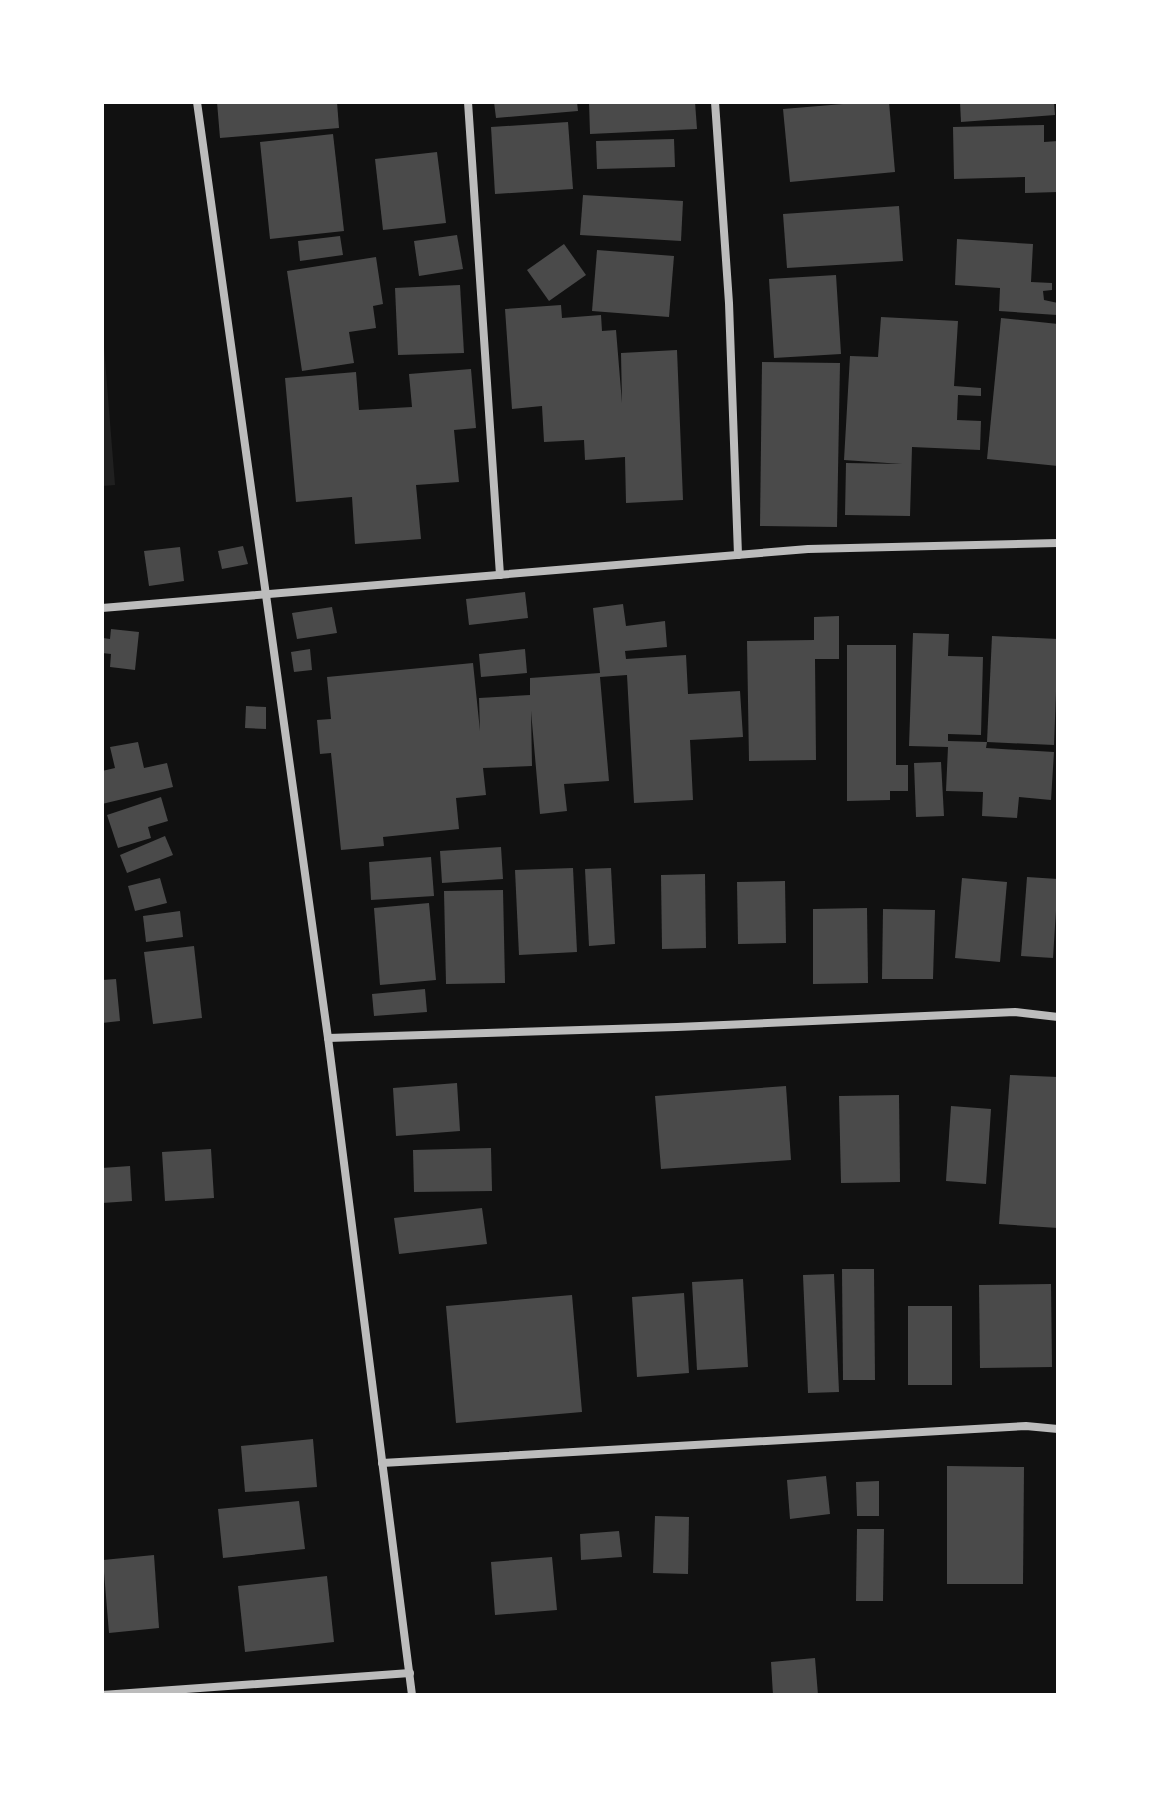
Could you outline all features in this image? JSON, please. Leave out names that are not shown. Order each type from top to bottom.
[{"type":"street","points":[[197,102],[328,1038],[412,1695]]},
{"type":"street","points":[[468,102],[500,575]]},
{"type":"street","points":[[715,102],[729,303],[738,555]]},
{"type":"street","points":[[102,608],[808,549],[1058,543]]},
{"type":"street","points":[[328,1038],[1015,1012],[1058,1017]]},
{"type":"street","points":[[382,1463],[1026,1426],[1058,1429]]},
{"type":"street","points":[[102,1695],[410,1673]]},
{"type":"shaded area","points":[[102,322],[115,485],[102,486]]},
{"type":"building","points":[[217,102],[337,102],[339,128],[220,138]]},
{"type":"building","points":[[494,102],[577,102],[578,111],[496,118]]},
{"type":"building","points":[[589,102],[695,102],[697,129],[590,134]]},
{"type":"building","points":[[889,102],[895,172],[790,182],[783,109]]},
{"type":"building","points":[[960,102],[1054,102],[1055,115],[961,122]]},
{"type":"building","points":[[568,122],[573,189],[495,194],[491,127]]},
{"type":"building","points":[[1044,125],[1044,142],[1058,141],[1058,192],[1025,193],[1025,177],[954,179],[953,127]]},
{"type":"building","points":[[333,134],[344,231],[270,239],[260,142]]},
{"type":"building","points":[[674,139],[675,167],[597,169],[596,141]]},
{"type":"building","points":[[437,152],[446,223],[383,230],[375,159]]},
{"type":"building","points":[[583,195],[683,201],[681,241],[580,235]]},
{"type":"building","points":[[899,206],[903,261],[787,268],[783,214]]},
{"type":"building","points":[[457,235],[463,269],[419,276],[414,241]]},
{"type":"building","points":[[340,236],[343,255],[300,261],[298,241]]},
{"type":"building","points":[[957,239],[1033,244],[1031,282],[1052,283],[1052,290],[1043,291],[1044,300],[1058,303],[1057,315],[999,311],[1000,288],[955,285]]},
{"type":"building","points":[[564,244],[586,275],[549,301],[527,270]]},
{"type":"building","points":[[597,250],[674,256],[669,317],[592,311]]},
{"type":"building","points":[[376,257],[383,304],[373,306],[376,328],[349,332],[354,363],[302,371],[287,271]]},
{"type":"building","points":[[836,275],[841,354],[774,358],[769,279]]},
{"type":"building","points":[[460,285],[464,353],[398,355],[395,288]]},
{"type":"building","points":[[561,305],[562,318],[601,315],[602,331],[616,330],[622,403],[621,353],[677,350],[683,500],[626,503],[625,457],[585,460],[584,440],[544,442],[542,406],[512,409],[505,309]]},
{"type":"building","points":[[881,317],[958,321],[954,386],[981,388],[981,396],[958,395],[957,420],[981,421],[980,450],[912,447],[910,516],[845,515],[846,463],[902,464],[844,460],[850,356],[878,357]]},
{"type":"building","points":[[1001,318],[1058,324],[1058,466],[987,459]]},
{"type":"building","points":[[762,362],[840,363],[837,527],[760,526]]},
{"type":"building","points":[[471,369],[476,428],[454,430],[459,482],[416,485],[421,539],[355,544],[352,497],[296,502],[285,378],[356,372],[359,410],[412,407],[409,374]]},
{"type":"building","points":[[243,546],[248,564],[222,569],[218,551]]},
{"type":"building","points":[[180,547],[184,581],[149,586],[144,551]]},
{"type":"building","points":[[525,592],[528,618],[469,625],[466,599]]},
{"type":"building","points":[[623,604],[626,626],[665,621],[667,647],[625,651],[626,659],[686,655],[688,694],[740,691],[743,737],[690,740],[693,800],[634,803],[627,675],[600,677],[609,781],[564,784],[567,811],[540,814],[531,711],[532,766],[483,768],[486,795],[456,798],[459,829],[383,837],[384,846],[341,850],[331,753],[320,754],[317,720],[331,719],[327,677],[473,663],[480,731],[479,698],[530,695],[530,678],[600,673],[593,608]]},
{"type":"building","points":[[332,607],[337,633],[297,639],[292,613]]},
{"type":"building","points":[[839,616],[839,659],[815,659],[816,760],[749,761],[747,641],[814,640],[814,617]]},
{"type":"building","points":[[111,629],[139,632],[135,670],[110,667],[111,654],[102,653],[102,647],[103,638],[110,639]]},
{"type":"building","points":[[913,633],[949,634],[948,656],[983,657],[981,735],[948,734],[948,741],[987,742],[986,748],[1054,752],[1051,800],[1019,797],[1017,818],[982,816],[983,792],[946,791],[948,747],[909,746]]},
{"type":"building","points":[[992,636],[1058,639],[1054,745],[987,742]]},
{"type":"building","points":[[847,645],[896,645],[896,765],[908,765],[908,791],[890,791],[890,800],[847,801]]},
{"type":"building","points":[[310,649],[312,670],[294,672],[291,652]]},
{"type":"building","points":[[525,649],[527,673],[481,677],[479,654]]},
{"type":"building","points":[[246,706],[266,707],[266,729],[245,728]]},
{"type":"building","points":[[138,742],[144,768],[167,763],[173,787],[102,804],[102,771],[115,768],[110,747]]},
{"type":"building","points":[[941,762],[944,816],[916,817],[914,763]]},
{"type":"building","points":[[161,797],[168,821],[148,827],[151,838],[118,848],[107,815]]},
{"type":"building","points":[[165,836],[173,855],[127,873],[120,855]]},
{"type":"building","points":[[501,847],[503,879],[442,883],[440,851]]},
{"type":"building","points":[[431,857],[434,896],[371,900],[369,862]]},
{"type":"building","points":[[573,868],[577,952],[519,955],[515,870]]},
{"type":"building","points":[[611,868],[615,944],[589,946],[585,869]]},
{"type":"building","points":[[705,874],[706,948],[662,949],[661,875]]},
{"type":"building","points":[[1027,877],[1058,879],[1053,958],[1021,956]]},
{"type":"building","points":[[160,878],[167,903],[135,911],[128,886]]},
{"type":"building","points":[[962,878],[1007,882],[1000,962],[955,958]]},
{"type":"building","points":[[785,881],[786,943],[738,944],[737,882]]},
{"type":"building","points":[[503,890],[505,983],[446,984],[444,891]]},
{"type":"building","points":[[429,903],[436,980],[380,985],[374,908]]},
{"type":"building","points":[[867,908],[868,983],[813,984],[813,909]]},
{"type":"building","points":[[883,909],[935,910],[933,979],[882,979]]},
{"type":"building","points":[[180,911],[183,937],[146,942],[143,916]]},
{"type":"building","points":[[194,946],[202,1018],[153,1024],[144,952]]},
{"type":"building","points":[[116,979],[120,1021],[102,1023],[102,980]]},
{"type":"building","points":[[425,989],[427,1012],[374,1016],[372,994]]},
{"type":"building","points":[[1010,1075],[1058,1077],[1058,1228],[999,1224]]},
{"type":"building","points":[[457,1083],[460,1131],[396,1136],[393,1088]]},
{"type":"building","points":[[786,1086],[791,1160],[661,1169],[655,1096]]},
{"type":"building","points":[[899,1095],[900,1182],[841,1183],[839,1096]]},
{"type":"building","points":[[951,1106],[991,1109],[986,1184],[946,1181]]},
{"type":"building","points":[[491,1148],[492,1191],[414,1192],[413,1150]]},
{"type":"building","points":[[211,1149],[214,1198],[165,1201],[162,1152]]},
{"type":"building","points":[[130,1166],[132,1201],[102,1203],[102,1168]]},
{"type":"building","points":[[482,1208],[487,1244],[399,1254],[394,1218]]},
{"type":"building","points":[[842,1269],[874,1269],[875,1380],[843,1380]]},
{"type":"building","points":[[834,1274],[839,1392],[808,1393],[803,1275]]},
{"type":"building","points":[[743,1279],[748,1367],[697,1370],[692,1282]]},
{"type":"building","points":[[1051,1284],[1052,1367],[980,1368],[979,1285]]},
{"type":"building","points":[[684,1293],[689,1373],[637,1377],[632,1297]]},
{"type":"building","points":[[572,1295],[582,1412],[456,1423],[446,1306]]},
{"type":"building","points":[[908,1306],[952,1306],[952,1385],[908,1385]]},
{"type":"building","points":[[313,1439],[317,1487],[245,1492],[241,1446]]},
{"type":"building","points":[[947,1466],[1024,1467],[1023,1584],[947,1584]]},
{"type":"building","points":[[826,1476],[830,1514],[790,1519],[787,1480]]},
{"type":"building","points":[[879,1481],[879,1516],[857,1516],[856,1482]]},
{"type":"building","points":[[299,1501],[305,1549],[223,1558],[218,1509]]},
{"type":"building","points":[[655,1516],[689,1517],[688,1574],[653,1573]]},
{"type":"building","points":[[857,1529],[884,1529],[883,1601],[856,1601]]},
{"type":"building","points":[[619,1531],[622,1557],[581,1560],[580,1534]]},
{"type":"building","points":[[154,1555],[159,1628],[109,1633],[103,1560]]},
{"type":"building","points":[[552,1557],[557,1610],[495,1615],[491,1562]]},
{"type":"building","points":[[327,1576],[334,1642],[245,1652],[238,1586]]},
{"type":"building","points":[[815,1658],[818,1695],[773,1695],[771,1662]]}]
